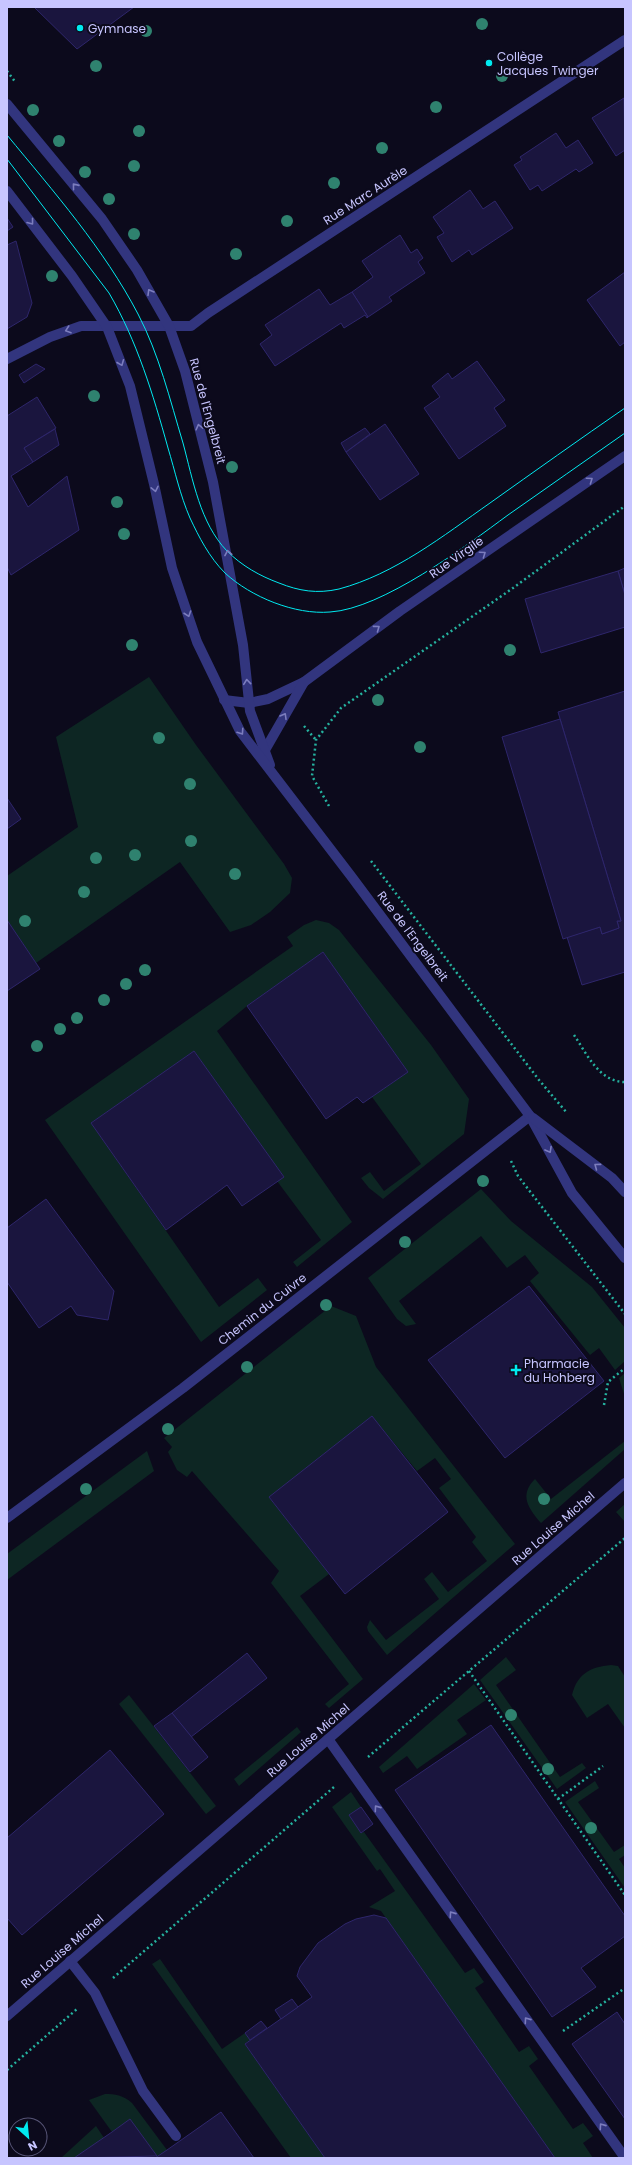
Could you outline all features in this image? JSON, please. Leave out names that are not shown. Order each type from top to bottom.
[{"type":"street","name":"Rue Marc Aurèle","points":[[7,359],[50,337],[80,326],[191,326],[221,304],[625,40]]},
{"type":"street","name":"Rue de l'Engelbreit","points":[[7,104],[102,219],[137,270],[169,326],[185,371],[213,482],[243,645],[249,703],[272,773]]},
{"type":"street","name":"Rue de l'Engelbreit","points":[[7,191],[72,276],[106,327],[130,386],[154,484],[172,568],[197,642],[240,731],[530,1116],[572,1193],[625,1258]]},
{"type":"street","name":"Rue Virgile","points":[[224,700],[249,703],[268,699],[304,682],[400,611],[625,456]]},
{"type":"street","name":"Rue Virgile","points":[[264,750],[304,682]]},
{"type":"street","name":"Rue de l'Engelbreit","points":[[530,1116],[612,1178],[625,1192]]},
{"type":"street","name":"Chemin du Cuivre","points":[[7,1518],[183,1388],[530,1116]]},
{"type":"street","name":"Rue Louise Michel","points":[[7,2016],[625,1483]]},
{"type":"street","points":[[328,1739],[625,2158]]},
{"type":"street","points":[[70,1961],[95,1993],[143,2091],[176,2136]]},
{"type":"path","points":[[332,810],[312,776],[316,740],[342,708],[513,588],[625,506]]},
{"type":"path","points":[[371,860],[539,1080]]},
{"type":"path","points":[[574,1035],[595,1067],[614,1082],[625,1082]]},
{"type":"path","points":[[501,1138],[518,1176],[625,1314]]},
{"type":"path","points":[[604,1405],[608,1382],[625,1368]]},
{"type":"path","points":[[7,2070],[625,1538]]},
{"type":"path","points":[[469,1671],[625,1895]]},
{"type":"path","points":[[558,1799],[602,1766]]},
{"type":"path","points":[[544,2044],[625,1988]]},
{"type":"green space","points":[[149,677],[196,745],[284,864],[292,878],[290,893],[270,912],[251,925],[230,932],[180,862],[36,963],[7,920],[7,876],[78,827],[56,737]]},
{"type":"green space","points":[[316,920],[329,923],[339,930],[431,1045],[469,1099],[464,1134],[383,1199],[369,1188],[361,1178],[370,1172],[384,1191],[421,1164],[372,1097],[408,1072],[323,952],[247,1006],[217,1031],[352,1222],[297,1267],[293,1262],[321,1240],[277,1181],[283,1177],[194,1051],[91,1123],[219,1307],[258,1278],[267,1290],[201,1342],[45,1120],[293,946],[287,937],[304,925]]},
{"type":"green space","points":[[481,1189],[511,1221],[592,1287],[625,1328],[625,1361],[615,1370],[599,1348],[590,1355],[530,1281],[539,1273],[525,1255],[507,1268],[481,1236],[399,1301],[416,1324],[406,1326],[397,1319],[368,1278]]},
{"type":"green space","points":[[331,1306],[356,1316],[376,1367],[515,1544],[387,1655],[368,1631],[367,1627],[370,1620],[386,1640],[439,1599],[424,1579],[432,1572],[448,1592],[487,1561],[472,1542],[476,1537],[439,1488],[451,1479],[435,1458],[417,1471],[372,1416],[269,1497],[329,1574],[300,1596],[363,1679],[329,1708],[325,1704],[349,1684],[271,1583],[279,1571],[192,1471],[187,1477],[177,1470],[168,1452],[172,1447],[164,1438]]},
{"type":"green space","points":[[625,1373],[625,1397],[619,1378]]},
{"type":"green space","points":[[625,1441],[625,1449],[541,1523],[529,1507],[526,1496],[530,1485],[535,1479],[551,1499]]},
{"type":"green space","points":[[147,1451],[154,1471],[7,1580],[7,1554]]},
{"type":"green space","points":[[625,1504],[625,1522],[616,1512]]},
{"type":"green space","points":[[506,1657],[516,1670],[496,1685],[560,1777],[582,1763],[586,1768],[557,1789],[480,1680]]},
{"type":"green space","points":[[611,1665],[618,1666],[625,1677],[625,1728],[608,1704],[587,1718],[572,1695],[577,1682],[586,1673],[597,1668]]},
{"type":"green space","points":[[474,1684],[486,1700],[457,1720],[467,1734],[417,1769],[407,1756],[383,1773],[379,1767]]},
{"type":"green space","points":[[129,1695],[216,1806],[206,1814],[119,1704]]},
{"type":"green space","points":[[297,1727],[301,1732],[239,1786],[234,1779]]},
{"type":"green space","points":[[595,1781],[599,1788],[578,1802],[614,1852],[625,1845],[625,1855],[619,1859],[625,1868],[625,1888],[565,1802]]},
{"type":"green space","points":[[351,1792],[361,1807],[349,1815],[361,1833],[364,1832],[465,1973],[474,1968],[484,1982],[475,1988],[519,2052],[529,2046],[538,2059],[529,2066],[573,2129],[583,2123],[593,2136],[583,2143],[593,2158],[555,2158],[381,1911],[369,1907],[395,1891],[380,1869],[377,1871],[332,1807]]},
{"type":"green space","points":[[160,1959],[222,2049],[245,2033],[250,2040],[245,2044],[325,2158],[291,2158],[152,1964]]},
{"type":"green space","points":[[105,2094],[112,2094],[125,2098],[132,2103],[167,2150],[157,2156],[130,2120],[112,2132],[89,2100]]},
{"type":"green space","points":[[96,2126],[104,2138],[74,2158],[61,2158]]},
{"type":"building","name":"Gymnase","points":[[34,7],[134,7],[77,49]]},
{"type":"building","points":[[624,98],[625,150],[616,156],[592,118]]},
{"type":"building","points":[[556,133],[566,148],[578,140],[593,163],[579,172],[576,169],[542,191],[538,185],[530,190],[514,165],[522,160],[520,157]]},
{"type":"building","points":[[470,190],[483,209],[495,201],[513,228],[472,255],[469,250],[452,262],[437,237],[444,233],[433,217]]},
{"type":"building","points":[[7,218],[13,227],[7,231]]},
{"type":"building","points":[[400,235],[411,253],[417,249],[423,258],[418,262],[425,273],[389,297],[392,301],[368,317],[352,292],[373,277],[362,261]]},
{"type":"building","points":[[16,241],[32,303],[27,317],[7,329],[7,245]]},
{"type":"building","points":[[625,272],[625,342],[620,346],[587,300]]},
{"type":"building","points":[[319,289],[330,305],[352,292],[368,317],[367,318],[365,315],[344,328],[341,323],[275,366],[260,344],[272,335],[265,325]]},
{"type":"building","points":[[477,361],[505,400],[494,408],[506,426],[459,459],[424,408],[440,397],[432,386],[448,373],[452,379]]},
{"type":"building","points":[[36,364],[45,369],[24,383],[19,375]]},
{"type":"building","points":[[37,397],[56,428],[24,448],[33,462],[11,476],[28,507],[67,476],[79,530],[11,575],[7,567],[7,416]]},
{"type":"building","points":[[385,424],[419,474],[380,500],[346,452]]},
{"type":"building","points":[[365,428],[370,434],[346,452],[341,443]]},
{"type":"building","points":[[55,429],[59,445],[33,462],[24,448]]},
{"type":"building","points":[[625,568],[625,595],[618,571]]},
{"type":"building","points":[[618,571],[625,595],[625,627],[541,653],[525,599]]},
{"type":"building","points":[[625,691],[625,972],[582,985],[567,937],[600,927],[602,934],[619,928],[617,921],[621,921],[558,712]]},
{"type":"building","points":[[560,719],[621,921],[617,921],[619,928],[602,934],[600,927],[563,939],[502,737]]},
{"type":"building","points":[[7,798],[21,819],[7,829]]},
{"type":"building","points":[[7,920],[40,969],[7,991]]},
{"type":"building","points":[[323,952],[408,1072],[363,1103],[357,1097],[326,1119],[247,1006]]},
{"type":"building","points":[[194,1051],[284,1177],[242,1206],[227,1185],[166,1230],[91,1123]]},
{"type":"building","points":[[46,1199],[114,1291],[108,1320],[77,1315],[71,1306],[39,1328],[7,1282],[7,1228]]},
{"type":"building","name":"Pharmacie du Hohberg","points":[[529,1286],[604,1381],[505,1458],[428,1360]]},
{"type":"building","points":[[372,1416],[448,1512],[345,1594],[269,1497]]},
{"type":"building","points":[[247,1653],[267,1678],[191,1737],[172,1713]]},
{"type":"building","points":[[172,1713],[208,1757],[190,1772],[154,1726]]},
{"type":"building","points":[[491,1725],[625,1916],[625,1936],[581,1968],[596,1987],[552,2017],[395,1790]]},
{"type":"building","points":[[110,1750],[164,1814],[22,1935],[7,1918],[7,1838]]},
{"type":"building","points":[[361,1807],[373,1824],[361,1833],[349,1815]]},
{"type":"building","points":[[374,1915],[386,1918],[555,2158],[325,2158],[245,2044],[312,1997],[297,1976],[300,1967],[318,1943],[345,1924],[356,1919]]},
{"type":"building","points":[[292,1999],[298,2007],[281,2019],[275,2010]]},
{"type":"building","points":[[617,2012],[625,2024],[625,2119],[572,2044]]},
{"type":"building","points":[[261,2021],[267,2028],[250,2040],[245,2033]]},
{"type":"building","points":[[221,2112],[254,2158],[155,2158],[167,2150]]},
{"type":"building","points":[[130,2119],[157,2156],[74,2158],[112,2132]]},
{"type":"tram line","points":[[7,135],[94,244],[125,290],[145,329],[158,361],[169,394],[194,486],[210,528],[227,551],[258,574],[286,586],[308,591],[331,591],[380,574],[418,553],[436,541],[625,408]]},
{"type":"tram line","points":[[7,159],[109,293],[119,311],[136,349],[150,388],[186,509],[205,547],[225,573],[247,590],[260,597],[274,603],[302,611],[317,612],[330,612],[351,608],[374,600],[423,574],[447,559],[625,433]]},
{"type":"place","name":"Gymnase","points":[[80,28]]},
{"type":"place","name":"Collège Jacques Twinger","points":[[489,63]]},
{"type":"place","name":"Pharmacie du Hohberg","points":[[516,1370]]}]
